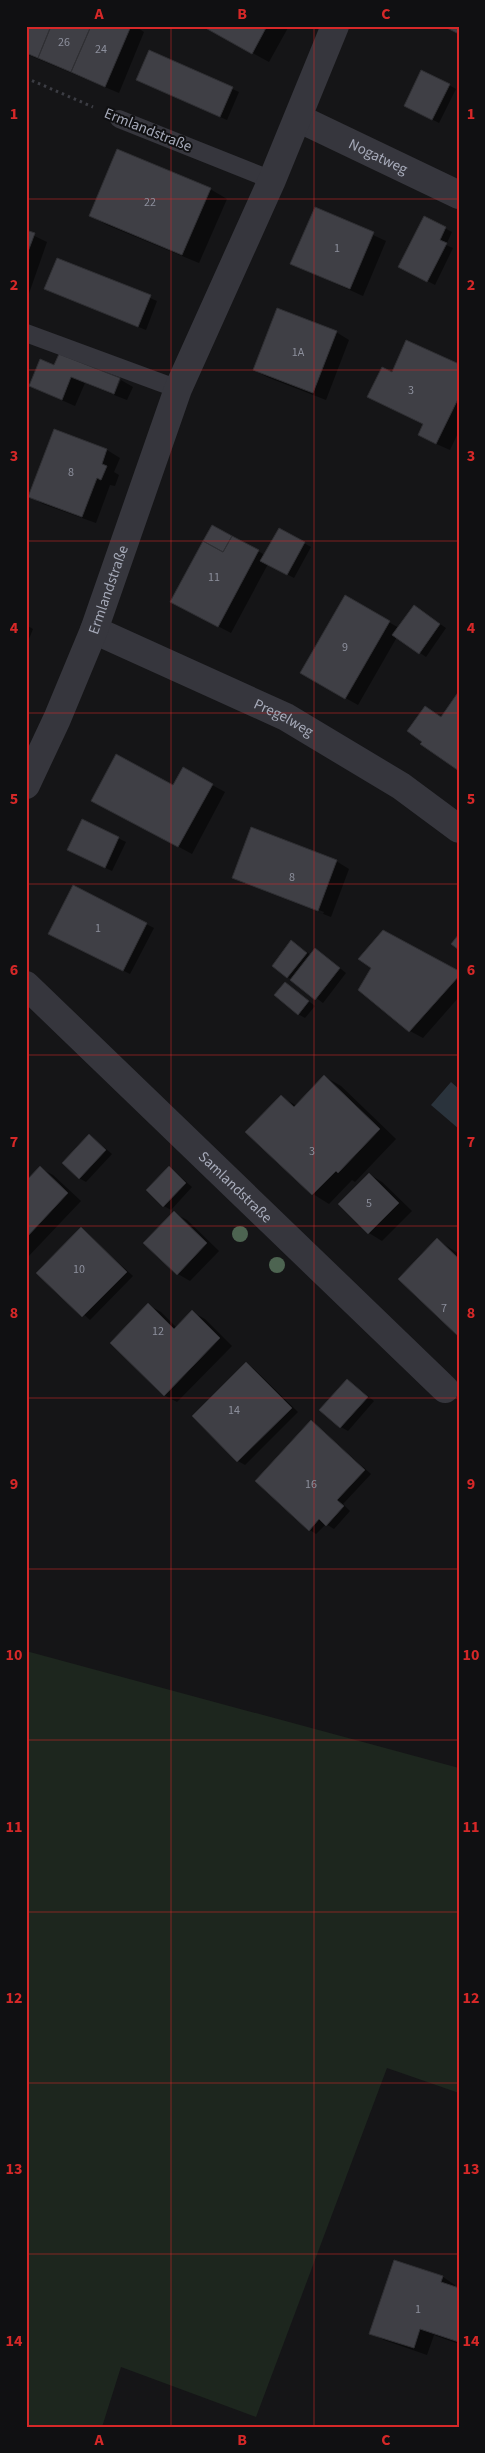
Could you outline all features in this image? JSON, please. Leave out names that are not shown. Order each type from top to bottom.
[{"type":"street","name":"Ermlandstraße","points":[[26,785],[57,719],[94,630],[178,389],[272,180],[336,26]]},
{"type":"street","name":"Nogatweg","points":[[298,118],[459,195]]},
{"type":"street","name":"Pregelweg","points":[[94,630],[286,717],[401,786],[459,829]]},
{"type":"street","name":"Samlandstraße","points":[[26,985],[445,1389]]},
{"type":"lane","name":"Ermlandstraße","points":[[119,119],[272,180]]},
{"type":"lane","points":[[26,333],[178,389]]},
{"type":"path","name":"Ermlandstraße","points":[[26,78],[119,119]]},
{"type":"shaded area","points":[[451,1082],[459,1089],[459,1129],[431,1105]]},
{"type":"shaded area","points":[[26,1651],[459,1768],[459,2093],[387,2068],[256,2417],[121,2367],[102,2427],[26,2427]]},
{"type":"building","points":[[26,26],[51,26],[38,58],[26,53]]},
{"type":"building","points":[[51,26],[91,26],[71,72],[38,58]]},
{"type":"building","points":[[91,26],[131,26],[105,87],[71,72]]},
{"type":"building","points":[[202,26],[267,26],[252,54]]},
{"type":"building","points":[[443,26],[459,26],[459,34]]},
{"type":"building","points":[[149,50],[233,87],[220,117],[136,80]]},
{"type":"building","points":[[421,70],[450,84],[432,120],[404,106]]},
{"type":"building","points":[[117,149],[211,188],[182,255],[89,216]]},
{"type":"building","points":[[315,207],[374,232],[350,289],[290,264]]},
{"type":"building","points":[[424,216],[446,227],[440,240],[447,243],[427,282],[398,267]]},
{"type":"building","points":[[26,230],[35,233],[26,257]]},
{"type":"building","points":[[57,258],[151,295],[138,327],[44,289]]},
{"type":"building","points":[[277,308],[337,331],[313,393],[253,370]]},
{"type":"building","points":[[406,340],[459,364],[459,397],[436,444],[418,435],[423,424],[367,397],[382,367],[392,372]]},
{"type":"building","points":[[59,354],[120,378],[114,394],[71,377],[62,400],[29,386],[40,359],[54,365]]},
{"type":"building","points":[[54,429],[107,449],[102,464],[107,466],[101,480],[97,478],[82,517],[28,497]]},
{"type":"building","points":[[212,525],[232,536],[223,552],[203,541]]},
{"type":"building","points":[[279,528],[305,542],[287,575],[260,561]]},
{"type":"building","points":[[232,536],[259,550],[218,627],[170,602],[203,541],[223,552]]},
{"type":"building","points":[[345,595],[390,621],[345,699],[300,673]]},
{"type":"building","points":[[414,605],[440,624],[419,654],[392,635]]},
{"type":"building","points":[[459,691],[459,771],[420,744],[422,742],[407,731],[425,706],[441,717]]},
{"type":"building","points":[[116,754],[173,785],[183,767],[213,784],[178,847],[91,801]]},
{"type":"building","points":[[82,819],[119,837],[105,868],[67,850]]},
{"type":"building","points":[[251,827],[337,860],[318,911],[232,878]]},
{"type":"building","points":[[73,885],[147,923],[123,971],[48,934]]},
{"type":"building","points":[[383,930],[459,971],[459,976],[409,1032],[358,990],[371,968],[358,959]]},
{"type":"building","points":[[459,934],[459,950],[451,944]]},
{"type":"building","points":[[291,940],[307,953],[287,978],[272,966]]},
{"type":"building","points":[[315,948],[340,968],[315,1000],[290,980]]},
{"type":"building","points":[[285,982],[309,1001],[298,1015],[274,995]]},
{"type":"building","points":[[324,1075],[380,1129],[338,1173],[336,1171],[312,1195],[245,1132],[281,1095],[294,1107]]},
{"type":"building","points":[[89,1134],[106,1150],[79,1179],[62,1163]]},
{"type":"building","points":[[40,1166],[68,1193],[26,1238],[26,1181]]},
{"type":"building","points":[[169,1166],[186,1183],[163,1207],[146,1190]]},
{"type":"building","points":[[369,1173],[399,1203],[368,1234],[338,1204]]},
{"type":"building","points":[[174,1211],[207,1243],[177,1275],[143,1243]]},
{"type":"building","points":[[81,1227],[127,1272],[82,1317],[36,1273]]},
{"type":"building","points":[[437,1238],[459,1259],[459,1337],[398,1279]]},
{"type":"building","points":[[148,1303],[174,1329],[192,1310],[220,1338],[164,1396],[110,1343]]},
{"type":"building","points":[[246,1362],[292,1408],[237,1462],[192,1416]]},
{"type":"building","points":[[347,1379],[368,1397],[340,1428],[319,1410]]},
{"type":"building","points":[[311,1420],[365,1470],[337,1500],[344,1506],[326,1526],[319,1519],[309,1531],[255,1481]]},
{"type":"building","points":[[394,2260],[443,2276],[441,2282],[459,2288],[459,2342],[420,2329],[414,2348],[369,2334]]}]
